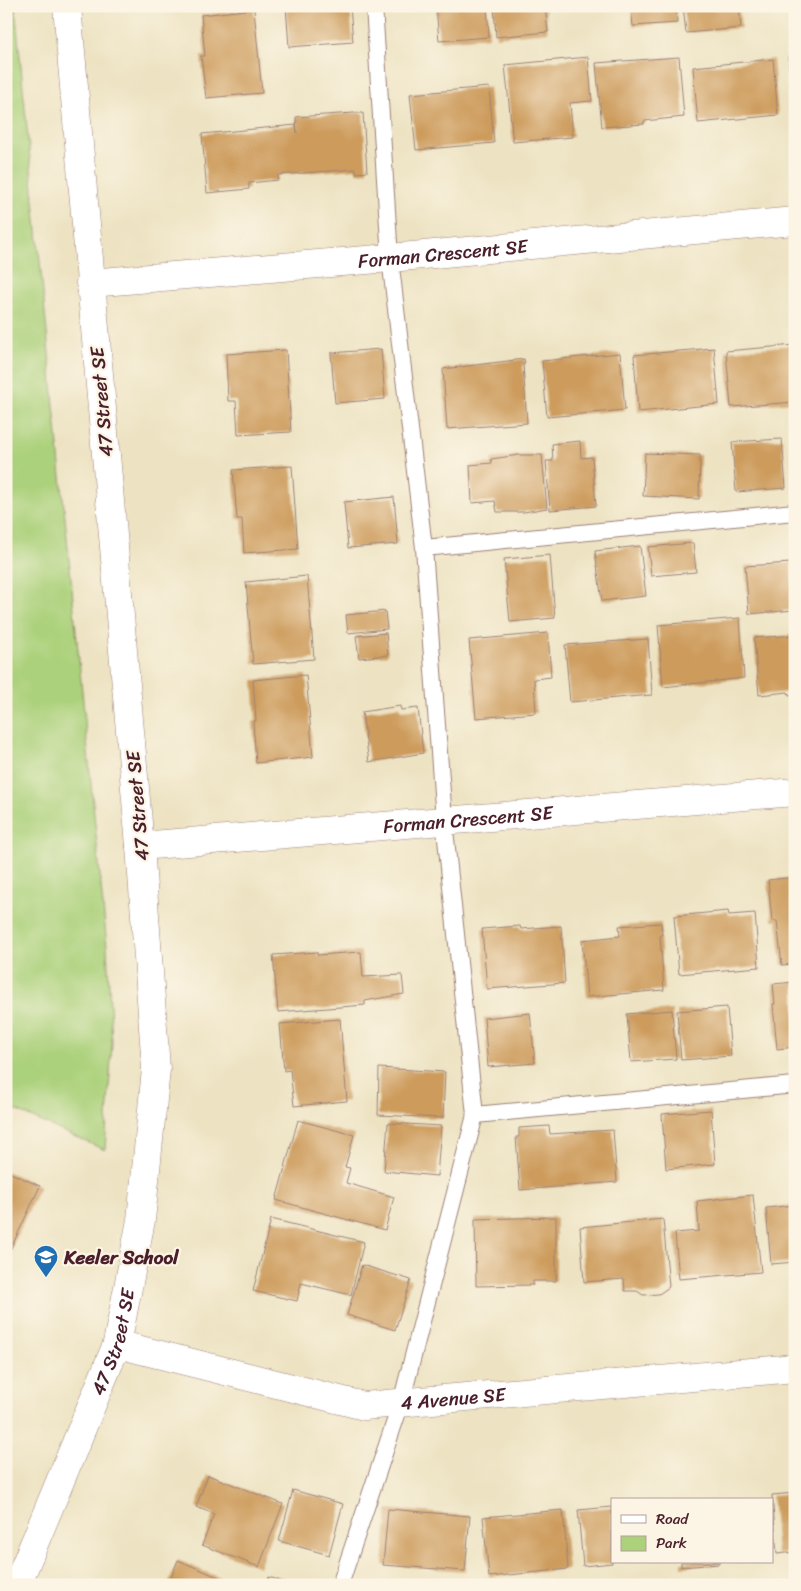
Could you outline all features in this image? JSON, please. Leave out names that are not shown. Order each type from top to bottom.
[{"type":"street","name":"47 Street SE","points":[[17,1585],[117,1344],[141,1220],[156,1068],[140,846],[67,6]]},
{"type":"street","name":"Forman Crescent SE","points":[[90,283],[795,221]]},
{"type":"street","name":"Forman Crescent SE","points":[[140,846],[795,792]]},
{"type":"street","name":"4 Avenue SE","points":[[117,1344],[364,1406],[795,1368]]},
{"type":"lane","points":[[340,1585],[401,1403],[475,1115],[444,820],[424,548],[390,258],[374,6]]},
{"type":"lane","points":[[424,548],[795,512]]},
{"type":"lane","points":[[475,1115],[795,1086]]},
{"type":"green space","points":[[6,6],[15,6],[107,947],[112,1043],[105,1150],[6,1106]]},
{"type":"building","points":[[286,6],[350,6],[353,42],[289,47]]},
{"type":"building","points":[[436,6],[487,6],[489,37],[439,41]]},
{"type":"building","points":[[494,6],[545,6],[548,32],[496,37]]},
{"type":"building","points":[[631,6],[676,6],[677,23],[633,26]]},
{"type":"building","points":[[683,6],[739,6],[741,28],[686,33]]},
{"type":"building","points":[[254,9],[262,93],[206,98],[201,56],[205,56],[201,15]]},
{"type":"building","points":[[795,55],[795,121],[793,121],[788,56]]},
{"type":"building","points":[[588,57],[592,101],[570,103],[573,137],[513,142],[505,65]]},
{"type":"building","points":[[679,57],[684,117],[644,121],[644,124],[602,127],[596,63]]},
{"type":"building","points":[[773,59],[778,115],[698,123],[693,67]]},
{"type":"building","points":[[489,87],[494,143],[416,150],[410,94]]},
{"type":"building","points":[[363,113],[367,172],[356,173],[356,169],[278,175],[278,180],[249,183],[249,189],[207,193],[202,134],[296,125],[297,133],[296,117]]},
{"type":"building","points":[[795,345],[795,402],[731,407],[726,351]]},
{"type":"building","points":[[714,348],[719,404],[638,412],[634,355]]},
{"type":"building","points":[[381,349],[385,399],[335,403],[331,353]]},
{"type":"building","points":[[286,350],[291,432],[238,435],[236,401],[228,401],[226,354]]},
{"type":"building","points":[[620,353],[625,410],[547,417],[542,361]]},
{"type":"building","points":[[524,359],[527,423],[447,429],[443,369]]},
{"type":"building","points":[[782,439],[786,488],[736,492],[732,442]]},
{"type":"building","points":[[580,441],[581,458],[592,457],[596,506],[550,510],[546,461],[553,461],[552,444]]},
{"type":"building","points":[[645,453],[700,455],[699,499],[643,496]]},
{"type":"building","points":[[519,455],[542,455],[547,508],[524,512],[497,512],[495,501],[472,503],[470,465],[492,463],[491,459]]},
{"type":"building","points":[[292,466],[298,549],[244,553],[242,519],[237,519],[233,470]]},
{"type":"building","points":[[394,497],[398,544],[348,548],[344,502]]},
{"type":"building","points":[[693,543],[696,572],[651,576],[648,547]]},
{"type":"building","points":[[640,546],[646,596],[602,601],[595,551]]},
{"type":"building","points":[[550,555],[555,618],[510,622],[504,559]]},
{"type":"building","points":[[791,563],[794,610],[749,614],[745,566]]},
{"type":"building","points":[[307,576],[314,659],[253,664],[246,582]]},
{"type":"building","points":[[385,611],[387,629],[348,633],[346,615]]},
{"type":"building","points":[[740,618],[744,678],[663,687],[658,625]]},
{"type":"building","points":[[386,633],[388,655],[359,658],[356,636]]},
{"type":"building","points":[[548,633],[551,677],[534,679],[536,713],[476,718],[469,640]]},
{"type":"building","points":[[795,635],[795,694],[789,695],[788,692],[759,695],[754,638]]},
{"type":"building","points":[[648,639],[652,695],[570,702],[565,645]]},
{"type":"building","points":[[306,675],[313,757],[256,763],[253,721],[256,721],[253,680]]},
{"type":"building","points":[[400,706],[401,710],[418,708],[423,753],[369,762],[362,712]]},
{"type":"building","points":[[795,877],[795,964],[782,965],[777,921],[772,921],[768,880]]},
{"type":"building","points":[[728,911],[729,915],[755,913],[759,967],[679,974],[674,916]]},
{"type":"building","points":[[661,923],[662,935],[660,935],[664,990],[587,997],[582,940],[620,936],[619,926]]},
{"type":"building","points":[[520,926],[521,929],[561,926],[565,983],[487,989],[482,929]]},
{"type":"building","points":[[317,952],[317,955],[361,952],[363,977],[402,975],[404,994],[365,1001],[365,1005],[278,1012],[273,955]]},
{"type":"building","points":[[795,982],[795,1047],[777,1049],[773,984]]},
{"type":"building","points":[[727,1007],[731,1056],[681,1060],[677,1011]]},
{"type":"building","points":[[672,1010],[676,1059],[631,1062],[627,1014]]},
{"type":"building","points":[[530,1013],[535,1063],[488,1067],[484,1018]]},
{"type":"building","points":[[340,1019],[347,1101],[294,1106],[290,1070],[284,1071],[280,1024]]},
{"type":"building","points":[[379,1068],[445,1072],[443,1118],[378,1115]]},
{"type":"building","points":[[711,1110],[715,1164],[666,1169],[662,1114]]},
{"type":"building","points":[[298,1120],[354,1135],[345,1167],[350,1168],[346,1183],[394,1197],[385,1230],[276,1200]]},
{"type":"building","points":[[388,1123],[441,1126],[437,1176],[384,1171]]},
{"type":"building","points":[[549,1126],[550,1134],[613,1130],[617,1182],[520,1190],[516,1137],[519,1137],[519,1128]]},
{"type":"building","points":[[6,1171],[40,1186],[6,1259]]},
{"type":"building","points":[[753,1195],[761,1272],[679,1279],[675,1233],[699,1231],[697,1201]]},
{"type":"building","points":[[795,1205],[795,1262],[771,1264],[766,1208]]},
{"type":"building","points":[[556,1217],[556,1281],[533,1281],[533,1285],[476,1286],[475,1219]]},
{"type":"building","points":[[271,1219],[364,1242],[351,1295],[301,1283],[297,1301],[253,1291]]},
{"type":"building","points":[[663,1219],[669,1287],[659,1294],[643,1295],[637,1291],[625,1291],[624,1279],[584,1282],[580,1227]]},
{"type":"building","points":[[362,1265],[411,1280],[395,1330],[347,1315]]},
{"type":"building","points":[[208,1475],[283,1504],[259,1567],[202,1545],[214,1514],[196,1507]]},
{"type":"building","points":[[293,1490],[343,1504],[329,1555],[279,1541]]},
{"type":"building","points":[[795,1493],[795,1552],[777,1554],[774,1498],[772,1495]]},
{"type":"building","points":[[611,1507],[611,1563],[583,1566],[578,1510]]},
{"type":"building","points":[[388,1509],[470,1516],[465,1571],[383,1565]]},
{"type":"building","points":[[563,1510],[568,1569],[489,1577],[483,1517]]},
{"type":"building","points":[[178,1560],[227,1581],[225,1585],[168,1585]]},
{"type":"building","points":[[681,1564],[719,1564],[681,1567]]},
{"type":"building","points":[[269,1577],[290,1584],[290,1585],[266,1585]]},
{"type":"building","points":[[668,1579],[668,1585],[633,1585],[632,1582]]},
{"type":"building","points":[[726,1581],[726,1585],[692,1585],[692,1583]]},
{"type":"place","name":"Keeler School","points":[[46,1278]]}]
